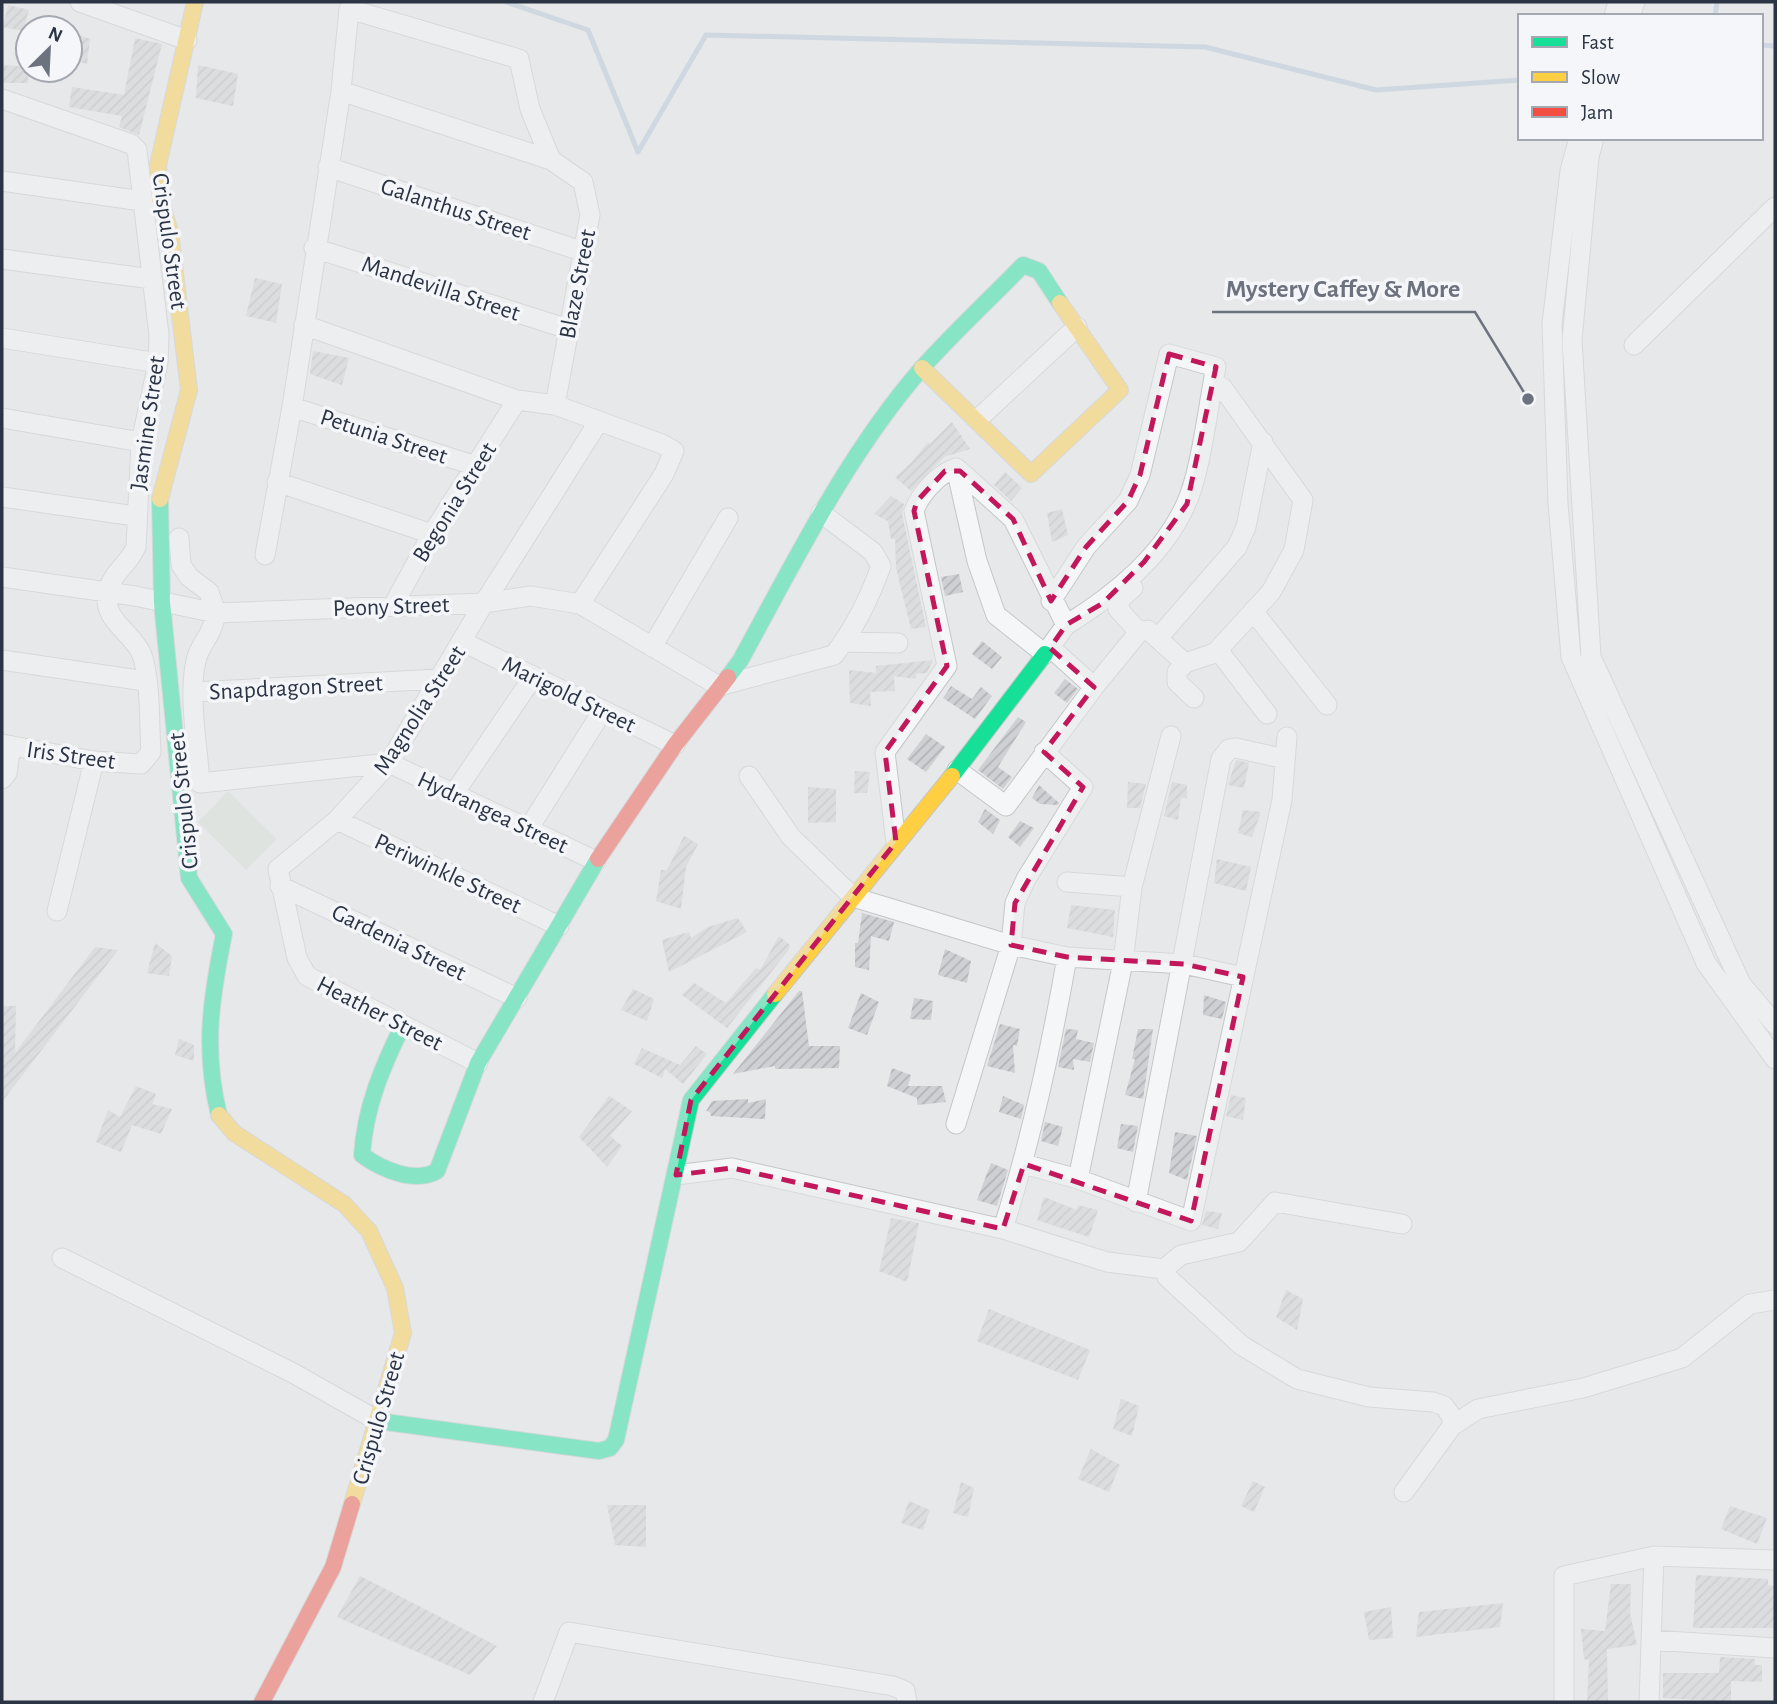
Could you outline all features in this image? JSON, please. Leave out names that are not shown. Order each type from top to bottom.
[{"type":"street","points":[[80,2],[187,40]]},
{"type":"street","name":"Crispulo Street","points":[[195,2],[158,165],[160,199],[170,232],[189,390],[159,503],[162,603],[189,878],[224,934],[210,1004],[211,1080],[219,1115],[234,1133],[344,1204],[369,1231],[395,1288],[403,1334],[333,1567],[262,1702]]},
{"type":"street","points":[[265,555],[292,407],[314,248],[341,91],[349,9],[519,59],[530,109],[551,160]]},
{"type":"street","name":"Blaze Street","points":[[341,91],[551,160],[583,182],[590,215],[555,405]]},
{"type":"street","name":"Jasmine Street","points":[[2,99],[131,144],[140,158],[142,201],[159,335],[158,363],[141,442],[135,516],[136,547],[133,555],[116,572],[107,593]]},
{"type":"street","points":[[1578,140],[1570,171],[1552,324],[1558,503],[1571,657],[1706,963],[1775,1059]]},
{"type":"street","points":[[1593,140],[1589,157],[1572,340],[1591,657],[1741,984],[1775,1024]]},
{"type":"street","name":"Galanthus Street","points":[[328,167],[584,252]]},
{"type":"street","points":[[2,181],[142,201]]},
{"type":"street","points":[[1634,345],[1775,207]]},
{"type":"street","name":"Mandevilla Street","points":[[314,248],[568,329]]},
{"type":"street","points":[[2,259],[152,279]]},
{"type":"street","points":[[402,1025],[384,1062],[362,1136],[362,1156],[374,1166],[424,1177],[437,1171],[478,1063],[596,861],[675,745],[740,661],[821,513],[881,422],[922,368],[1023,265],[1039,271],[1120,390],[1031,474],[978,419],[922,368]]},
{"type":"street","points":[[304,326],[517,400],[555,405],[674,451],[664,474],[580,604]]},
{"type":"street","points":[[978,419],[1077,327]]},
{"type":"street","points":[[2,338],[158,363]]},
{"type":"street","points":[[62,1258],[293,1373],[378,1421],[599,1451],[610,1448],[616,1440],[691,1100],[896,842],[957,771],[1066,625],[1115,592],[1169,533],[1187,504],[1216,367],[1169,354],[1140,475],[1128,501],[1086,547],[1051,601]]},
{"type":"street","points":[[1185,663],[1118,609],[1121,598],[1141,582],[1195,508],[1222,387],[1303,500],[1294,550],[1271,592],[1218,650],[1185,663],[1175,677],[1194,698]]},
{"type":"street","name":"Begonia Street","points":[[393,606],[432,534],[517,400]]},
{"type":"street","name":"Petunia Street","points":[[292,407],[476,466]]},
{"type":"street","points":[[2,418],[141,442]]},
{"type":"street","name":"Magnolia Street","points":[[279,877],[337,820],[389,763],[484,603],[599,421]]},
{"type":"street","points":[[957,771],[1006,806],[1094,687],[1237,547],[1246,527],[1263,442]]},
{"type":"street","points":[[956,468],[977,561],[996,615],[1094,687]]},
{"type":"street","points":[[956,468],[1013,519],[1051,601],[1066,625]]},
{"type":"street","points":[[896,842],[885,752],[947,666],[914,511],[917,501],[945,471],[956,468]]},
{"type":"street","points":[[277,482],[432,534]]},
{"type":"street","points":[[2,497],[135,516]]},
{"type":"street","points":[[719,686],[834,655],[844,642],[874,586],[881,566],[873,552],[821,513]]},
{"type":"street","points":[[652,646],[728,518]]},
{"type":"street","points":[[179,538],[181,565],[189,577],[209,592],[216,613],[213,632],[197,656],[194,692],[201,783],[389,763]]},
{"type":"street","name":"Peony Street","points":[[2,577],[135,596],[216,613],[484,603],[531,596],[580,604],[719,686]]},
{"type":"street","points":[[2,660],[145,681],[142,656],[108,611],[107,593]]},
{"type":"street","points":[[1253,611],[1326,705]]},
{"type":"street","name":"Marigold Street","points":[[463,642],[675,745]]},
{"type":"street","points":[[844,642],[898,643]]},
{"type":"street","points":[[1218,650],[1267,714]]},
{"type":"street","points":[[455,792],[533,677]]},
{"type":"street","name":"Snapdragon Street","points":[[194,692],[439,679]]},
{"type":"street","name":"Iris Street","points":[[6,745],[94,761],[141,764],[152,752],[145,681]]},
{"type":"street","points":[[529,828],[603,710]]},
{"type":"street","points":[[1078,1179],[1124,962],[1132,887],[1171,736]]},
{"type":"street","points":[[1024,1164],[1078,1179],[1191,1222],[1282,800],[1287,737]]},
{"type":"street","points":[[2,779],[7,773],[6,745]]},
{"type":"street","points":[[1136,1202],[1224,753],[1236,748],[1285,759]]},
{"type":"street","points":[[956,1124],[1011,944],[1012,911],[1026,879],[1083,787],[1044,752]]},
{"type":"street","points":[[57,911],[94,761]]},
{"type":"street","name":"Hydrangea Street","points":[[389,763],[596,861]]},
{"type":"street","points":[[749,776],[791,837],[853,897],[1011,944],[1067,957],[1184,964],[1243,977]]},
{"type":"street","name":"Periwinkle Street","points":[[337,820],[559,926]]},
{"type":"street","name":"Gardenia Street","points":[[279,877],[517,999]]},
{"type":"street","name":"Heather Street","points":[[279,877],[297,958],[307,976],[478,1063]]},
{"type":"street","points":[[1067,882],[1132,887]]},
{"type":"street","points":[[1003,1229],[1024,1164],[1050,1053],[1067,957]]},
{"type":"street","points":[[676,1175],[732,1168],[1003,1229],[1107,1262],[1164,1269],[1181,1255],[1239,1242],[1252,1232],[1266,1208],[1275,1202],[1402,1224]]},
{"type":"street","points":[[1164,1269],[1167,1277],[1241,1345],[1297,1379],[1369,1397],[1433,1402],[1444,1406],[1452,1417],[1452,1426]]},
{"type":"street","points":[[1404,1492],[1452,1426],[1478,1409],[1583,1388],[1682,1358],[1750,1304],[1775,1300]]},
{"type":"street","points":[[1649,1702],[1654,1556]]},
{"type":"street","points":[[1564,1702],[1564,1576],[1654,1556],[1775,1560]]},
{"type":"street","points":[[543,1702],[569,1632],[892,1686],[905,1691],[907,1702]]},
{"type":"street","points":[[1652,1640],[1775,1648]]},
{"type":"highlighted area","points":[[1169,354],[1216,367],[1187,504],[1144,562],[1103,603],[1066,625],[1050,648],[1094,687],[1044,752],[1083,787],[1015,903],[1011,945],[1067,957],[1184,964],[1243,977],[1191,1221],[1024,1164],[1003,1229],[732,1168],[676,1175],[691,1100],[896,842],[885,752],[947,666],[914,511],[917,501],[945,471],[960,471],[1013,519],[1051,601],[1086,547],[1128,501],[1140,475]]},
{"type":"shaded area","points":[[228,791],[277,839],[246,870],[198,822]]},
{"type":"building","points":[[8,5],[29,10],[28,14],[14,14],[14,29],[3,27]]},
{"type":"building","points":[[84,37],[90,39],[87,64],[84,63]]},
{"type":"building","points":[[135,38],[162,44],[139,135],[119,127],[122,116],[69,107],[72,87],[124,95]]},
{"type":"building","points":[[2,65],[14,66],[14,83],[2,83]]},
{"type":"building","points":[[198,65],[238,74],[233,106],[196,98]]},
{"type":"building","points":[[255,278],[282,284],[276,323],[246,316]]},
{"type":"building","points":[[313,351],[349,358],[342,385],[310,374]]},
{"type":"building","points":[[952,422],[970,449],[944,457],[911,491],[895,477],[928,442],[930,444]]},
{"type":"building","points":[[1005,472],[1022,488],[1011,501],[994,485]]},
{"type":"building","points":[[891,496],[904,504],[902,514],[926,627],[911,629],[896,568],[895,539],[891,539],[888,521],[874,514]]},
{"type":"building","points":[[1062,509],[1068,535],[1052,542],[1047,513]]},
{"type":"building","points":[[959,574],[963,592],[945,596],[941,577]]},
{"type":"building","points":[[982,641],[1002,657],[992,669],[972,654]]},
{"type":"building","points":[[933,660],[927,673],[916,674],[916,679],[894,676],[895,691],[870,692],[871,706],[850,703],[849,670],[876,673],[876,666]]},
{"type":"building","points":[[1065,679],[1078,689],[1067,703],[1054,693]]},
{"type":"building","points":[[951,686],[972,699],[981,687],[992,696],[975,719],[943,698]]},
{"type":"building","points":[[1018,717],[1026,722],[998,767],[1012,777],[1003,789],[978,770]]},
{"type":"building","points":[[926,734],[945,747],[926,772],[907,759]]},
{"type":"building","points":[[1236,760],[1249,763],[1244,788],[1228,785]]},
{"type":"building","points":[[855,771],[870,772],[867,793],[854,793]]},
{"type":"building","points":[[1128,782],[1146,784],[1140,808],[1127,808]]},
{"type":"building","points":[[1172,782],[1187,785],[1187,798],[1181,798],[1178,820],[1164,816]]},
{"type":"building","points":[[1039,785],[1059,803],[1058,805],[1040,804],[1032,798]]},
{"type":"building","points":[[808,787],[836,789],[836,822],[808,823]]},
{"type":"building","points":[[985,809],[1000,820],[993,834],[978,822]]},
{"type":"building","points":[[1243,810],[1261,812],[1252,837],[1238,833]]},
{"type":"building","points":[[1020,821],[1034,828],[1020,847],[1008,837]]},
{"type":"building","points":[[684,836],[698,844],[686,867],[681,909],[656,901],[661,870],[667,870]]},
{"type":"building","points":[[1217,859],[1251,867],[1246,891],[1214,883]]},
{"type":"building","points":[[1071,905],[1115,910],[1113,937],[1067,928]]},
{"type":"building","points":[[862,913],[894,922],[889,941],[871,936],[869,970],[855,967],[855,943],[858,943]]},
{"type":"building","points":[[738,918],[747,932],[669,972],[662,940],[689,932],[691,938],[708,927]]},
{"type":"building","points":[[779,936],[790,945],[788,951],[727,1028],[682,995],[694,983],[726,1003],[756,968],[760,970]]},
{"type":"building","points":[[155,943],[172,956],[169,976],[147,973]]},
{"type":"building","points":[[95,947],[118,950],[2,1102],[2,1006],[16,1006],[15,1053]]},
{"type":"building","points":[[945,949],[971,961],[967,983],[938,975]]},
{"type":"building","points":[[633,989],[654,999],[647,1021],[621,1010]]},
{"type":"building","points":[[799,991],[802,991],[809,1046],[840,1046],[839,1068],[775,1069],[775,1066],[733,1074]]},
{"type":"building","points":[[861,993],[879,1002],[867,1035],[848,1028]]},
{"type":"building","points":[[1204,995],[1226,1002],[1222,1019],[1203,1015]]},
{"type":"building","points":[[914,998],[933,1001],[931,1020],[910,1019]]},
{"type":"building","points":[[1000,1024],[1020,1029],[1017,1046],[1013,1045],[1015,1073],[987,1066]]},
{"type":"building","points":[[1066,1029],[1078,1030],[1076,1039],[1094,1043],[1090,1062],[1073,1059],[1074,1070],[1058,1067]]},
{"type":"building","points":[[1138,1029],[1153,1029],[1143,1099],[1125,1095],[1135,1059],[1132,1059]]},
{"type":"building","points":[[179,1039],[194,1045],[194,1061],[175,1055]]},
{"type":"building","points":[[696,1046],[707,1054],[683,1084],[665,1069],[662,1078],[634,1064],[642,1048],[680,1065]]},
{"type":"building","points":[[892,1068],[911,1075],[908,1086],[942,1086],[946,1102],[917,1105],[917,1098],[887,1086]]},
{"type":"building","points":[[136,1086],[156,1094],[152,1104],[172,1109],[161,1134],[132,1125],[121,1152],[96,1142],[108,1110],[120,1117]]},
{"type":"building","points":[[1231,1095],[1246,1098],[1243,1120],[1226,1116]]},
{"type":"building","points":[[609,1096],[632,1111],[610,1136],[622,1146],[607,1167],[579,1137]]},
{"type":"building","points":[[1003,1096],[1024,1105],[1021,1119],[999,1112]]},
{"type":"building","points":[[748,1099],[748,1103],[766,1099],[765,1119],[711,1116],[710,1112],[706,1111],[712,1101]]},
{"type":"building","points":[[1045,1122],[1063,1127],[1058,1146],[1041,1141]]},
{"type":"building","points":[[1121,1124],[1138,1126],[1133,1152],[1117,1148]]},
{"type":"building","points":[[1175,1132],[1197,1136],[1187,1180],[1169,1173]]},
{"type":"building","points":[[991,1163],[1008,1170],[997,1206],[977,1200]]},
{"type":"building","points":[[1044,1197],[1077,1210],[1078,1205],[1098,1210],[1089,1237],[1037,1220]]},
{"type":"building","points":[[1206,1211],[1222,1213],[1218,1229],[1202,1225]]},
{"type":"building","points":[[891,1218],[919,1223],[907,1282],[879,1271]]},
{"type":"building","points":[[1286,1290],[1303,1299],[1297,1330],[1276,1317]]},
{"type":"building","points":[[989,1309],[1090,1350],[1078,1380],[977,1341]]},
{"type":"building","points":[[1121,1399],[1139,1406],[1132,1436],[1113,1429]]},
{"type":"building","points":[[1091,1449],[1120,1465],[1109,1492],[1078,1479]]},
{"type":"building","points":[[1253,1481],[1265,1487],[1254,1512],[1241,1506]]},
{"type":"building","points":[[961,1482],[974,1488],[968,1517],[953,1513]]},
{"type":"building","points":[[909,1501],[930,1510],[923,1530],[901,1523]]},
{"type":"building","points":[[607,1505],[646,1505],[646,1547],[615,1545]]},
{"type":"building","points":[[1730,1506],[1767,1518],[1757,1544],[1721,1529]]},
{"type":"building","points":[[1696,1575],[1768,1579],[1768,1585],[1775,1586],[1775,1628],[1693,1628]]},
{"type":"building","points":[[360,1576],[497,1646],[470,1675],[337,1617]]},
{"type":"building","points":[[1611,1584],[1631,1584],[1630,1613],[1637,1645],[1607,1649],[1608,1702],[1587,1702],[1589,1660],[1584,1659],[1581,1629],[1605,1631]]},
{"type":"building","points":[[1503,1603],[1500,1627],[1416,1637],[1419,1612]]},
{"type":"building","points":[[1391,1607],[1393,1638],[1369,1640],[1364,1612]]},
{"type":"building","points":[[1720,1657],[1755,1659],[1755,1665],[1762,1665],[1762,1682],[1731,1681],[1731,1702],[1663,1698],[1663,1673],[1719,1673]]},
{"type":"waterway","points":[[506,2],[588,30],[638,152],[706,35],[1205,47],[1376,90],[1518,80]]},
{"type":"waterway","points":[[1715,14],[1717,2]]},
{"type":"waterway","points":[[1763,45],[1775,46]]},
{"type":"traffic: fast","points":[[728,677],[740,661],[846,472],[895,401],[922,368],[1023,265],[1039,271],[1060,303]]},
{"type":"traffic: fast","points":[[160,499],[162,603],[189,878],[224,934],[212,1002],[210,1046],[219,1115]]},
{"type":"traffic: fast","points":[[952,776],[1045,654]]},
{"type":"traffic: fast","points":[[403,1025],[376,1088],[362,1155],[388,1170],[408,1175],[428,1175],[437,1171],[478,1063],[598,859]]},
{"type":"traffic: fast","points":[[378,1421],[599,1451],[610,1448],[616,1440],[691,1100],[775,994]]},
{"type":"traffic: slow","points":[[160,499],[189,390],[170,232],[160,199],[158,165],[195,2]]},
{"type":"traffic: slow","points":[[922,368],[1031,474],[1120,390],[1060,303]]},
{"type":"traffic: slow","points":[[775,994],[952,776]]},
{"type":"traffic: slow","points":[[219,1115],[234,1133],[344,1204],[369,1231],[395,1288],[403,1333],[352,1504]]},
{"type":"traffic: jam","points":[[598,859],[675,745],[728,677]]},
{"type":"traffic: jam","points":[[262,1702],[333,1567],[352,1504]]},
{"type":"place","name":"Mystery Caffey & More","points":[[1528,399]]}]
